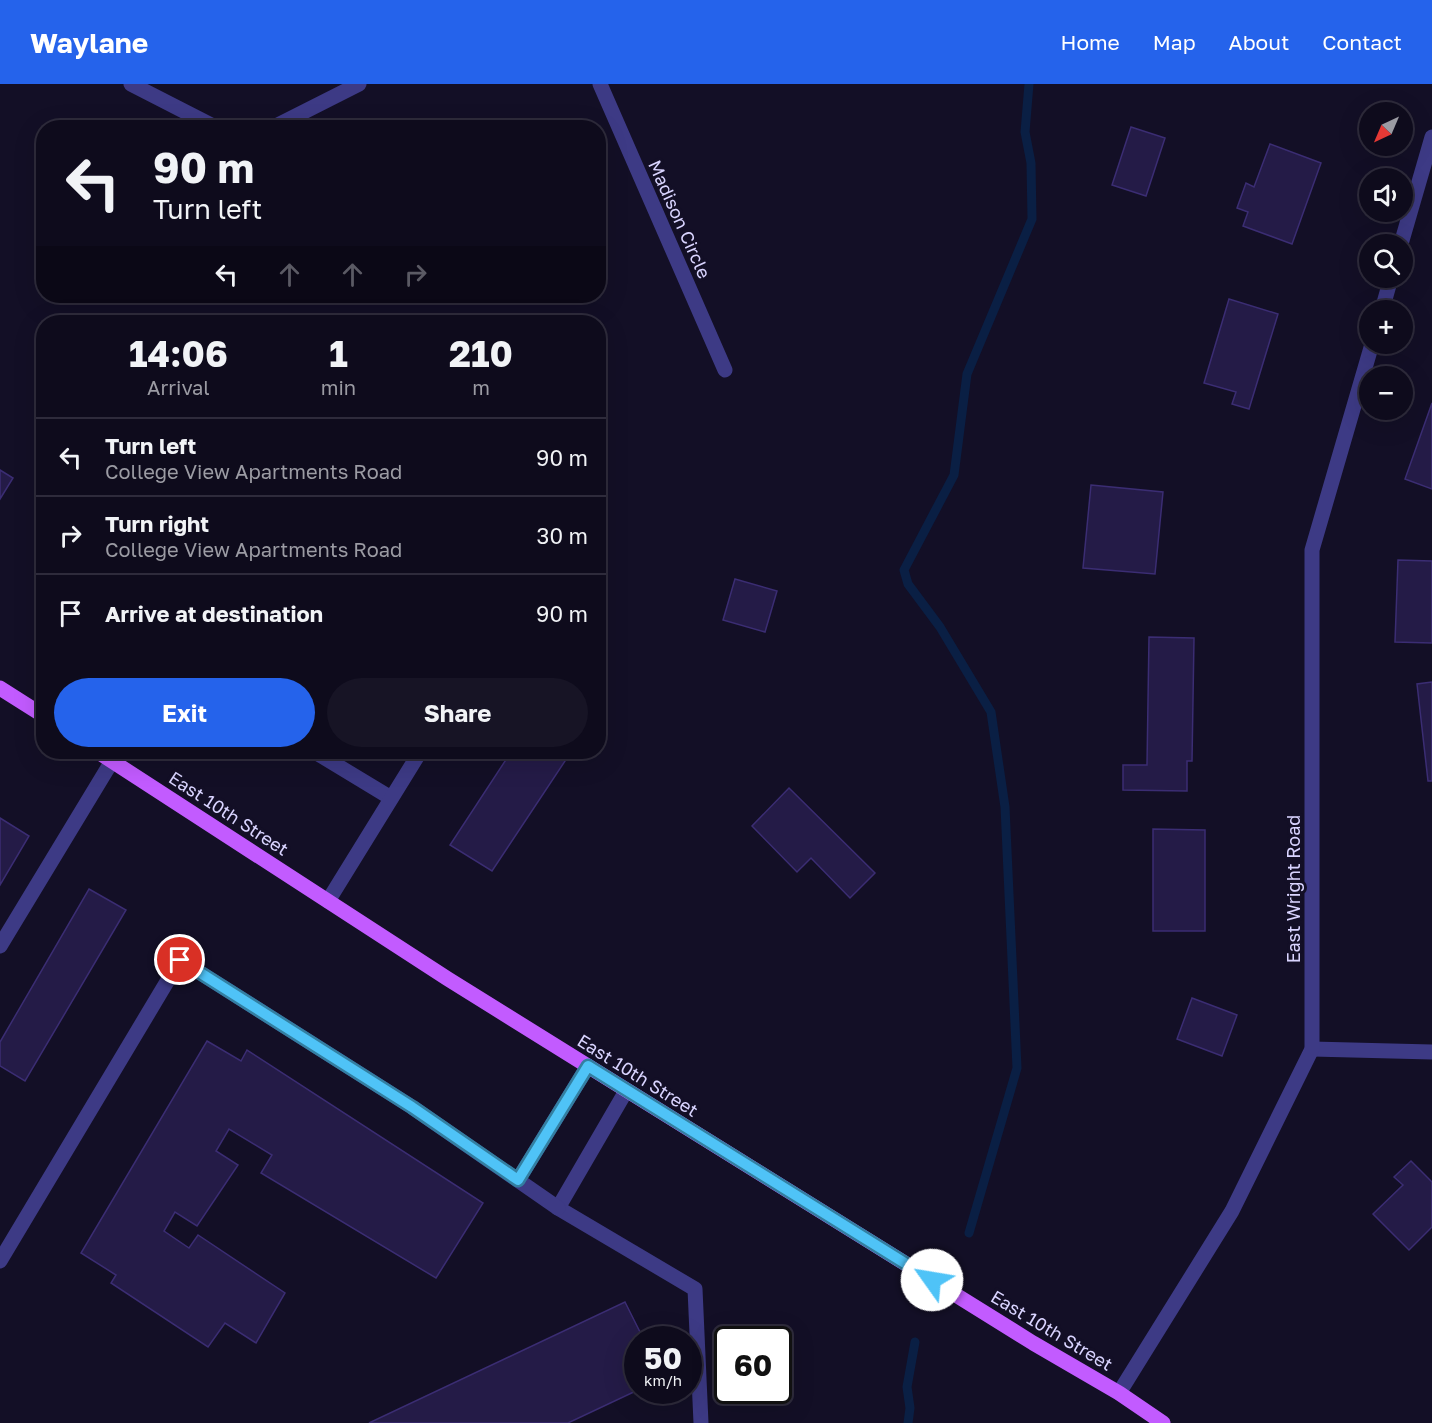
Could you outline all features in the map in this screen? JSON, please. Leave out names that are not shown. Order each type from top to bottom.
[{"type":"main road","points":[[0,688],[36,711]]},
{"type":"main road","name":"East 10th Street","points":[[109,759],[626,1091],[1033,1343],[1119,1393],[1163,1423]]},
{"type":"street","points":[[131,84],[202,120]]},
{"type":"street","points":[[288,120],[359,84]]},
{"type":"street","name":"Madison Circle","points":[[600,84],[725,370]]},
{"type":"street","points":[[1404,234],[1432,137]]},
{"type":"street","name":"East Wright Road","points":[[1119,1393],[1232,1211],[1312,1049],[1312,550],[1369,354]]},
{"type":"street","points":[[327,759],[391,798]]},
{"type":"street","points":[[328,901],[416,759]]},
{"type":"street","points":[[0,946],[112,761]]},
{"type":"street","points":[[0,1262],[180,960],[412,1107],[558,1208],[694,1289],[701,1423]]},
{"type":"street","points":[[1312,1049],[1432,1052]]},
{"type":"street","points":[[518,1180],[588,1066]]},
{"type":"street","points":[[558,1208],[626,1091]]},
{"type":"building","points":[[1131,127],[1165,138],[1146,196],[1112,185]]},
{"type":"building","points":[[1270,144],[1321,163],[1292,244],[1243,226],[1248,212],[1237,208],[1246,183],[1254,187]]},
{"type":"building","points":[[1229,299],[1278,314],[1249,409],[1232,404],[1236,392],[1204,383]]},
{"type":"building","points":[[1432,403],[1432,489],[1405,479]]},
{"type":"building","points":[[0,470],[13,478],[0,499]]},
{"type":"building","points":[[1091,485],[1163,492],[1155,574],[1083,568]]},
{"type":"building","points":[[1398,560],[1432,561],[1432,643],[1395,642]]},
{"type":"building","points":[[735,579],[777,591],[765,632],[723,620]]},
{"type":"building","points":[[1149,637],[1194,638],[1192,761],[1187,761],[1187,791],[1123,790],[1123,765],[1147,765]]},
{"type":"building","points":[[1432,682],[1432,781],[1428,781],[1417,684]]},
{"type":"building","points":[[506,759],[566,759],[492,871],[450,845]]},
{"type":"building","points":[[789,788],[875,873],[850,898],[811,858],[797,872],[752,826]]},
{"type":"building","points":[[0,818],[29,836],[0,885]]},
{"type":"building","points":[[1153,829],[1205,830],[1205,931],[1153,931]]},
{"type":"building","points":[[89,889],[126,910],[25,1081],[0,1066],[0,1042]]},
{"type":"building","points":[[1192,998],[1237,1015],[1222,1056],[1177,1039]]},
{"type":"building","points":[[207,1041],[241,1061],[247,1050],[483,1203],[436,1278],[261,1173],[272,1155],[229,1129],[216,1151],[238,1165],[197,1226],[175,1212],[164,1231],[189,1248],[198,1235],[285,1293],[256,1343],[225,1323],[208,1347],[111,1283],[116,1275],[81,1253]]},
{"type":"building","points":[[1411,1161],[1432,1182],[1432,1227],[1409,1250],[1373,1214],[1403,1185],[1394,1177]]},
{"type":"building","points":[[625,1302],[637,1326],[624,1326],[624,1397],[568,1423],[369,1423]]},
{"type":"waterway","points":[[969,1233],[1017,1068],[1005,807],[991,712],[940,627],[908,584],[904,570],[954,475],[967,374],[1032,219],[1031,163],[1025,132],[1029,84]]},
{"type":"waterway","points":[[908,1423],[910,1408],[907,1387],[915,1342]]},
{"type":"route","points":[[180,960],[412,1107],[518,1180],[588,1066],[932,1280]]}]
